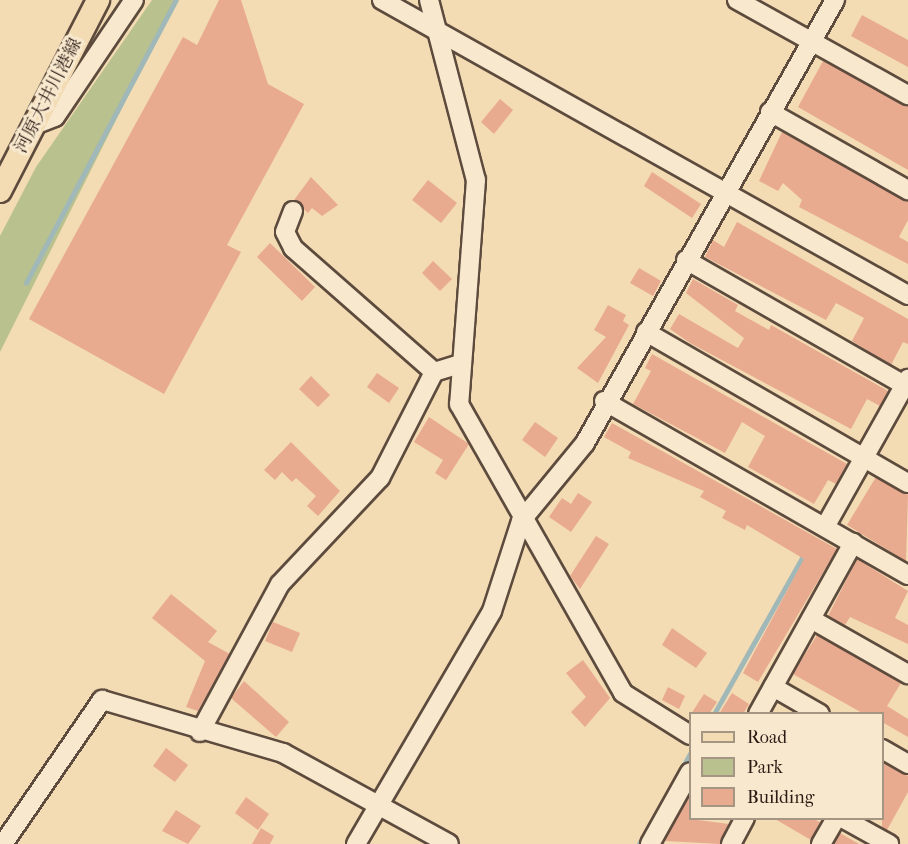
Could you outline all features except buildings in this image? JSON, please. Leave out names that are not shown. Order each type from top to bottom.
[{"type":"main road","name":"河原大井川港線","points":[[0,191],[98,0]]},
{"type":"street","points":[[34,125],[55,117],[134,0]]},
{"type":"street","points":[[382,0],[908,295]]},
{"type":"street","points":[[429,0],[476,180],[460,364],[459,404],[521,521],[623,693],[689,734]]},
{"type":"street","points":[[737,0],[908,95]]},
{"type":"street","points":[[356,844],[377,804],[492,610],[521,521],[585,443],[604,401],[646,332],[835,0]]},
{"type":"street","points":[[770,112],[908,190]]},
{"type":"street","points":[[293,211],[285,232],[293,248],[434,372]]},
{"type":"street","points":[[686,261],[906,382],[862,457],[825,527]]},
{"type":"street","points":[[646,332],[908,483]]},
{"type":"street","points":[[200,732],[280,584],[380,478],[434,372],[460,364]]},
{"type":"street","points":[[604,401],[908,575]]},
{"type":"street","points":[[759,712],[853,543]]},
{"type":"street","points":[[811,620],[908,674]]},
{"type":"street","points":[[773,687],[817,712]]},
{"type":"street","points":[[3,844],[102,700],[200,732],[283,753],[449,844]]},
{"type":"street","points":[[884,750],[908,764]]},
{"type":"street","points":[[650,844],[689,774]]},
{"type":"street","points":[[731,844],[744,820]]},
{"type":"street","points":[[821,844],[835,820]]},
{"type":"street","points":[[844,820],[889,844]]},
{"type":"green space","points":[[152,0],[176,0],[0,352],[0,236],[36,167]]},
{"type":"waterway","points":[[26,283],[176,0]]},
{"type":"waterway","points":[[715,712],[804,554]]},
{"type":"waterway","points":[[681,770],[689,756]]},
{"type":"waterway","points":[[639,844],[654,819]]}]
